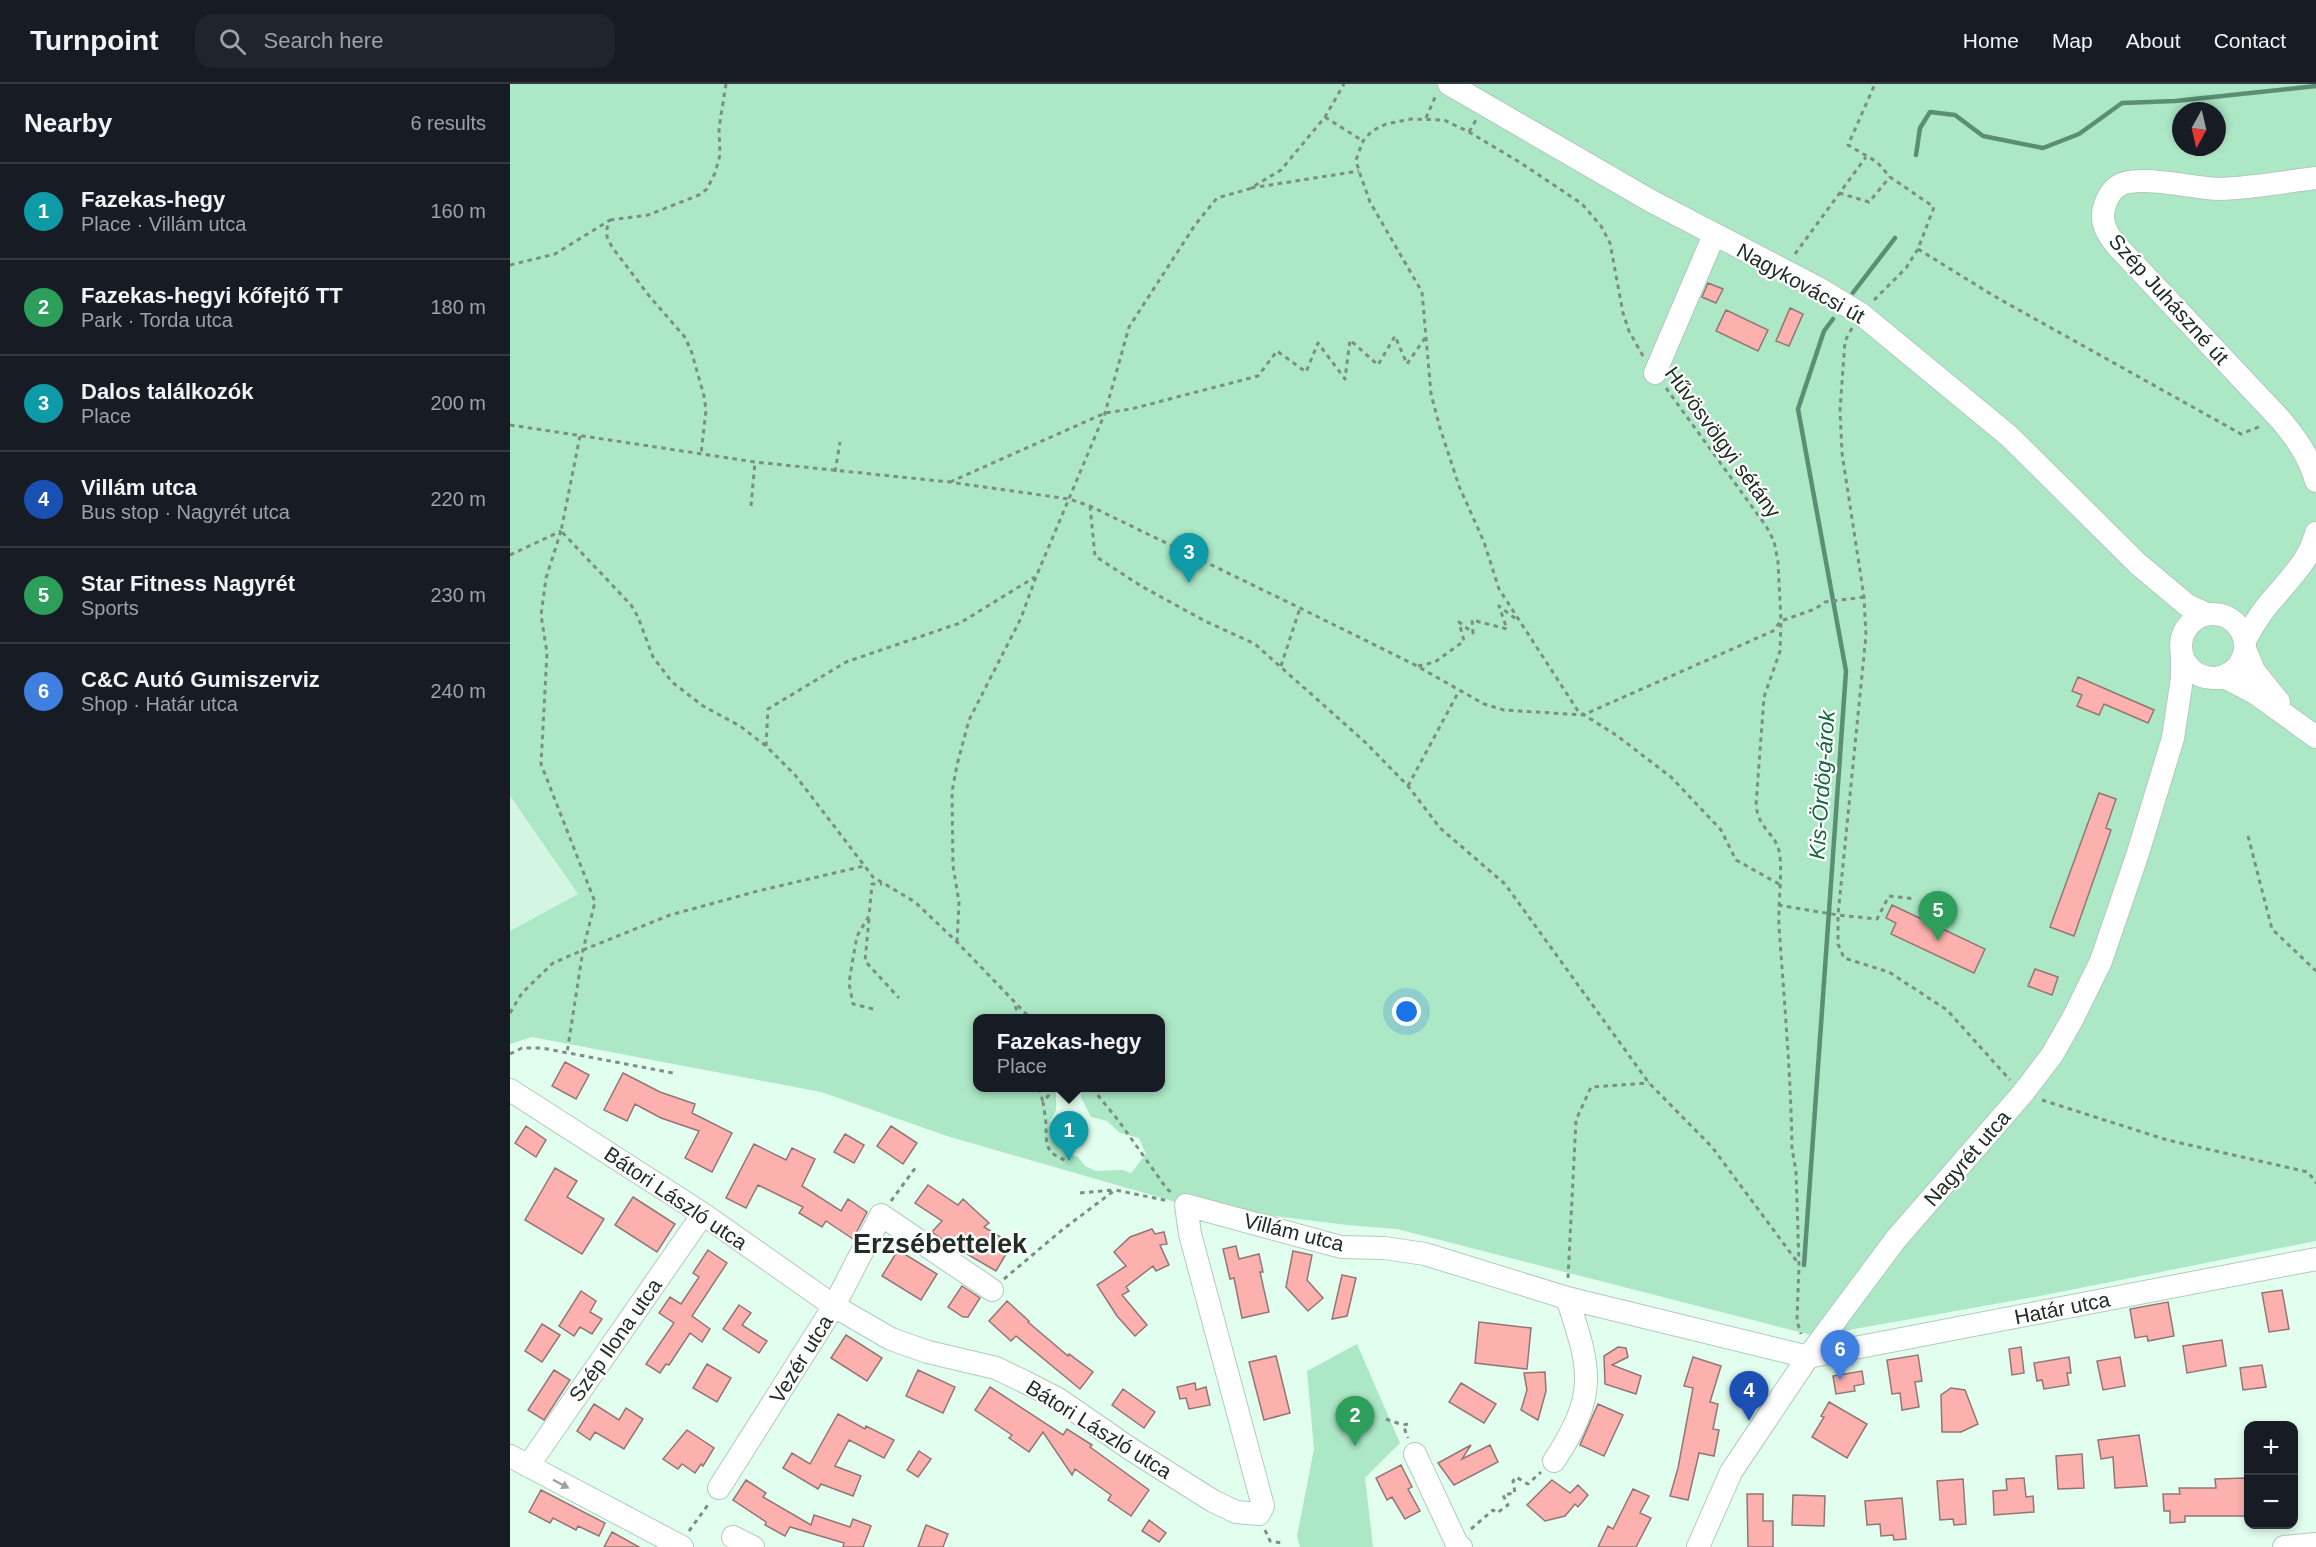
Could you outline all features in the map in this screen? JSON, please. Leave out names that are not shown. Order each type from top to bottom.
[{"type":"street","name":"Nagykovácsi út","points":[[1443,88],[1842,302],[1857,320],[2009,436],[2138,564],[2187,605],[2217,615]]},
{"type":"street","name":"Szép Juhászné út","points":[[2316,178],[2217,189],[2154,182],[2128,182],[2118,186],[2110,194],[2103,213],[2107,233],[2117,246],[2280,419],[2311,463],[2316,481]]},
{"type":"street","points":[[1655,373],[1714,235]]},
{"type":"street","points":[[2219,677],[2235,670],[2242,661],[2245,645],[2255,622],[2302,565],[2316,533]]},
{"type":"street","name":"Nagykovácsi út","points":[[2138,564],[2177,619],[2182,645]]},
{"type":"street","points":[[2278,592],[2243,613],[2195,619],[2182,645],[2189,668],[2198,675],[2219,677],[2255,693],[2316,737]]},
{"type":"street","points":[[2217,615],[2240,628],[2254,671],[2291,717]]},
{"type":"street","name":"Nagyrét utca","points":[[2173,738],[2182,678],[2182,645]]},
{"type":"street","name":"Nagyrét utca","points":[[1698,1547],[1731,1472],[1808,1357],[1896,1239],[2023,1094],[2052,1055],[2101,961],[2137,856],[2173,738],[2187,708],[2201,689],[2219,677]]},
{"type":"street","name":"Bátori László utca","points":[[510,1090],[703,1214],[834,1306],[891,1339],[928,1352],[996,1368],[1058,1399],[1132,1450],[1213,1501],[1236,1512],[1259,1514],[1263,1506],[1193,1245],[1186,1204]]},
{"type":"street","name":"Villám utca","points":[[1186,1204],[1341,1247],[1384,1248],[1425,1254],[1567,1298],[1808,1357]]},
{"type":"street","name":"Szép Ilona utca","points":[[519,1461],[703,1214]]},
{"type":"street","points":[[881,1215],[992,1290]]},
{"type":"street","name":"Vezér utca","points":[[719,1488],[834,1306],[881,1215]]},
{"type":"street","name":"Határ utca","points":[[1808,1357],[2316,1259]]},
{"type":"street","points":[[1554,1461],[1576,1425],[1586,1388],[1583,1348],[1567,1298]]},
{"type":"street","points":[[1415,1454],[1457,1544],[1461,1547]]},
{"type":"street","points":[[519,1461],[679,1546]]},
{"type":"street","points":[[2284,1547],[2316,1544]]},
{"type":"path","points":[[510,265],[555,254],[610,220],[648,215],[699,195],[707,189],[720,155],[719,128],[726,84]]},
{"type":"path","points":[[1249,189],[1281,170],[1324,117],[1344,84]]},
{"type":"path","points":[[1875,84],[1848,145],[1877,162],[1890,177],[1934,207],[1918,249],[1906,268],[1857,320],[1845,342],[1840,410],[1842,453],[1864,597],[1866,635],[1838,915],[1838,944],[1844,958],[1889,972],[1947,1010],[2023,1094],[2167,1140],[2308,1172],[2316,1183]]},
{"type":"path","points":[[1443,88],[1426,118],[1386,124],[1372,131],[1363,141],[1356,160],[1370,202],[1422,292],[1431,394],[1459,486],[1484,542],[1499,589],[1571,702],[1583,714],[1616,735],[1671,777],[1721,830],[1736,860],[1779,884]]},
{"type":"path","points":[[1324,117],[1363,141]]},
{"type":"path","name":"Hűvösvölgyi sétány","points":[[1426,118],[1444,120],[1469,132],[1582,204],[1591,213],[1610,243],[1629,331],[1637,347],[1766,526],[1774,542],[1779,562],[1780,651],[1764,697],[1756,805],[1762,826],[1775,839],[1779,849],[1778,905],[1792,1149],[1796,1171],[1799,1264],[1797,1321],[1808,1357]]},
{"type":"path","points":[[1784,271],[1866,157]]},
{"type":"path","points":[[957,942],[959,902],[953,866],[952,792],[969,720],[1021,618],[1035,577],[1106,412],[1129,327],[1195,225],[1218,198],[1249,189],[1359,171]]},
{"type":"path","points":[[1839,193],[1869,202],[1890,177]]},
{"type":"path","points":[[610,220],[607,237],[612,247],[650,297],[684,336],[691,350],[705,396],[706,410],[701,454]]},
{"type":"path","points":[[1918,249],[1994,296],[2241,434],[2280,419]]},
{"type":"path","points":[[949,482],[1106,412],[1131,409],[1258,376],[1277,351],[1306,372],[1318,343],[1345,379],[1350,340],[1378,365],[1395,336],[1407,364],[1426,337]]},
{"type":"path","points":[[510,425],[755,462],[949,482],[1069,499],[1090,506],[1300,608],[1417,666],[1484,704],[1504,710],[1583,714],[1734,646],[1773,631],[1781,621],[1815,609],[1825,602],[1864,597]]},
{"type":"path","points":[[567,1053],[583,951],[595,902],[541,764],[547,653],[541,615],[546,578],[561,531],[580,436]]},
{"type":"path","points":[[835,471],[840,442]]},
{"type":"path","points":[[750,506],[755,462]]},
{"type":"path","points":[[1090,506],[1095,556],[1141,586],[1205,621],[1255,644],[1366,743],[1408,786],[1440,828],[1505,884],[1650,1083],[1712,1147],[1799,1264]]},
{"type":"path","points":[[510,555],[561,531]]},
{"type":"path","points":[[561,531],[631,605],[653,657],[672,682],[702,706],[740,726],[766,746],[795,775],[873,877],[915,902],[1026,1014]]},
{"type":"path","points":[[766,746],[768,709],[846,662],[960,623],[1035,577]]},
{"type":"path","points":[[1417,666],[1435,662],[1464,641],[1459,622],[1473,633],[1472,620],[1507,629],[1499,606],[1518,620]]},
{"type":"path","points":[[1281,666],[1300,608]]},
{"type":"path","points":[[1408,786],[1459,691]]},
{"type":"path","points":[[2248,836],[2272,929],[2316,971]]},
{"type":"path","points":[[510,1013],[522,993],[553,963],[670,915],[758,891],[864,867]]},
{"type":"path","points":[[884,883],[872,884],[865,961],[899,998]]},
{"type":"path","points":[[1778,905],[1821,913],[1877,919],[1888,896],[1916,900]]},
{"type":"path","points":[[869,916],[857,936],[849,983],[853,1004],[873,1009]]},
{"type":"path","points":[[1014,1003],[1018,1014]]},
{"type":"path","points":[[510,1054],[522,1048],[542,1048],[673,1073]]},
{"type":"path","points":[[1567,1298],[1576,1120],[1591,1087],[1650,1083]]},
{"type":"path","points":[[1040,1092],[1048,1148],[1056,1156],[1067,1161]]},
{"type":"path","points":[[1043,1102],[1052,1092]]},
{"type":"path","points":[[1095,1092],[1167,1189],[1186,1204]]},
{"type":"path","points":[[881,1215],[916,1167]]},
{"type":"path","points":[[1080,1193],[1115,1190],[1186,1204]]},
{"type":"path","points":[[1014,1271],[1055,1235],[1115,1190]]},
{"type":"path","points":[[1386,1419],[1403,1425]]},
{"type":"path","points":[[1480,1519],[1493,1509],[1497,1513],[1508,1505],[1503,1496],[1515,1493],[1513,1481],[1516,1477],[1528,1484],[1554,1461]]},
{"type":"path","points":[[679,1546],[719,1488]]},
{"type":"path","points":[[1264,1528],[1274,1545],[1282,1543]]},
{"type":"shaded area","points":[[510,84],[2316,84],[2316,1241],[2040,1296],[1815,1336],[1397,1229],[1186,1205],[950,1137],[821,1092],[532,1037],[510,1044],[510,931],[578,894],[510,796]],"holes":[[[973,1014],[1165,1014],[1165,1092],[1081,1092],[1081,1097],[1091,1117],[1107,1121],[1120,1133],[1139,1138],[1146,1154],[1131,1173],[1123,1170],[1096,1171],[1085,1166],[1078,1157],[1069,1154],[1060,1143],[1050,1121],[1056,1110],[1058,1092],[973,1092]]]},
{"type":"shaded area","points":[[510,796],[578,894],[510,931]]},
{"type":"shaded area","points":[[1357,1344],[1400,1443],[1365,1478],[1373,1547],[1300,1547],[1297,1536],[1314,1449],[1307,1371]]},
{"type":"building","points":[[1708,283],[1723,289],[1716,303],[1702,297]]},
{"type":"building","points":[[1790,308],[1803,314],[1789,346],[1776,341]]},
{"type":"building","points":[[1726,310],[1768,330],[1758,351],[1716,331]]},
{"type":"building","points":[[2078,677],[2154,710],[2148,723],[2104,704],[2099,715],[2077,706],[2082,695],[2072,691]]},
{"type":"building","points":[[2099,793],[2116,799],[2106,828],[2111,830],[2074,936],[2050,927]]},
{"type":"building","points":[[1892,905],[1985,949],[1974,973],[1891,934],[1896,923],[1886,918]]},
{"type":"building","points":[[2035,969],[2058,977],[2052,995],[2028,986]]},
{"type":"building","points":[[565,1062],[589,1075],[576,1099],[552,1086]]},
{"type":"building","points":[[623,1073],[660,1092],[695,1104],[692,1113],[732,1133],[712,1172],[685,1158],[699,1131],[661,1118],[635,1104],[627,1121],[604,1110]]},
{"type":"building","points":[[526,1126],[546,1140],[536,1157],[515,1143]]},
{"type":"building","points":[[891,1126],[917,1143],[903,1164],[877,1146]]},
{"type":"building","points":[[845,1134],[864,1145],[854,1163],[834,1152]]},
{"type":"building","points":[[754,1144],[786,1160],[792,1148],[815,1159],[802,1186],[841,1211],[848,1199],[867,1212],[853,1239],[826,1221],[822,1227],[799,1213],[803,1207],[758,1185],[746,1208],[726,1198]]},
{"type":"building","points":[[555,1168],[577,1181],[567,1197],[604,1219],[582,1254],[525,1220]]},
{"type":"building","points":[[928,1185],[958,1205],[963,1199],[989,1223],[984,1227],[1012,1244],[996,1271],[962,1251],[961,1253],[932,1232],[942,1221],[915,1203]]},
{"type":"building","points":[[633,1197],[675,1224],[657,1252],[615,1225]]},
{"type":"building","points":[[1152,1229],[1155,1234],[1164,1232],[1167,1244],[1160,1245],[1169,1265],[1156,1271],[1153,1266],[1126,1287],[1129,1291],[1122,1295],[1147,1325],[1135,1336],[1117,1316],[1097,1285],[1126,1266],[1114,1252],[1130,1237]]},
{"type":"building","points":[[1236,1246],[1239,1259],[1259,1254],[1263,1272],[1260,1272],[1269,1312],[1242,1318],[1234,1278],[1230,1279],[1223,1249]]},
{"type":"building","points":[[708,1250],[727,1263],[692,1316],[710,1329],[702,1342],[690,1333],[669,1365],[666,1364],[660,1373],[646,1364],[674,1323],[659,1313],[670,1297],[681,1304],[699,1277],[693,1273]]},
{"type":"building","points":[[898,1250],[937,1274],[921,1300],[882,1276]]},
{"type":"building","points":[[1293,1251],[1312,1255],[1307,1280],[1323,1298],[1308,1311],[1286,1287]]},
{"type":"building","points":[[1342,1275],[1356,1278],[1347,1316],[1332,1319]]},
{"type":"building","points":[[962,1286],[980,1298],[968,1317],[963,1317],[948,1307]]},
{"type":"building","points":[[2282,1290],[2289,1329],[2269,1332],[2262,1293]]},
{"type":"building","points":[[581,1291],[596,1301],[590,1312],[602,1319],[592,1334],[580,1327],[574,1336],[559,1326]]},
{"type":"building","points":[[1007,1301],[1068,1356],[1069,1354],[1093,1372],[1080,1389],[1016,1336],[1011,1341],[989,1321]]},
{"type":"building","points":[[2168,1302],[2174,1336],[2148,1341],[2147,1336],[2135,1338],[2130,1309]]},
{"type":"building","points":[[739,1305],[751,1313],[742,1325],[767,1341],[759,1353],[723,1329]]},
{"type":"building","points":[[1479,1322],[1531,1328],[1527,1369],[1475,1363]]},
{"type":"building","points":[[542,1324],[560,1335],[542,1362],[525,1351]]},
{"type":"building","points":[[846,1335],[882,1358],[867,1381],[831,1358]]},
{"type":"building","points":[[2222,1340],[2226,1366],[2187,1373],[2183,1346]]},
{"type":"building","points":[[1618,1347],[1626,1348],[1628,1357],[1612,1365],[1641,1376],[1636,1394],[1605,1384],[1604,1356]]},
{"type":"building","points":[[2021,1347],[2024,1373],[2012,1375],[2009,1349]]},
{"type":"building","points":[[1918,1355],[1922,1381],[1915,1382],[1919,1407],[1902,1410],[1900,1393],[1892,1394],[1887,1360]]},
{"type":"building","points":[[1276,1356],[1290,1413],[1264,1420],[1249,1362]]},
{"type":"building","points":[[1693,1357],[1721,1366],[1710,1402],[1718,1404],[1713,1429],[1719,1430],[1714,1456],[1699,1453],[1688,1500],[1670,1496],[1678,1468],[1693,1388],[1684,1386]]},
{"type":"building","points":[[2069,1357],[2071,1373],[2067,1373],[2069,1385],[2044,1389],[2042,1380],[2037,1381],[2034,1363]]},
{"type":"building","points":[[2120,1357],[2125,1386],[2103,1390],[2097,1361]]},
{"type":"building","points":[[707,1364],[731,1378],[717,1402],[693,1388]]},
{"type":"building","points":[[2262,1365],[2266,1387],[2243,1390],[2240,1368]]},
{"type":"building","points":[[554,1370],[570,1380],[544,1420],[528,1410]]},
{"type":"building","points":[[918,1370],[955,1387],[943,1413],[906,1396]]},
{"type":"building","points":[[1862,1371],[1864,1384],[1854,1386],[1855,1391],[1836,1394],[1833,1376]]},
{"type":"building","points":[[1545,1372],[1546,1391],[1538,1420],[1521,1410],[1527,1390],[1524,1373]]},
{"type":"building","points":[[1195,1383],[1196,1390],[1206,1387],[1210,1405],[1189,1409],[1186,1398],[1180,1399],[1177,1387]]},
{"type":"building","points":[[1461,1383],[1496,1404],[1484,1423],[1449,1402]]},
{"type":"building","points":[[990,1387],[1063,1435],[1067,1429],[1092,1445],[1090,1447],[1149,1490],[1131,1516],[1108,1500],[1111,1495],[1075,1469],[1072,1475],[1043,1432],[1029,1452],[1009,1438],[1012,1435],[975,1410]]},
{"type":"building","points":[[1951,1388],[1965,1390],[1978,1424],[1961,1432],[1942,1432],[1941,1395]]},
{"type":"building","points":[[1123,1389],[1155,1412],[1144,1428],[1112,1405]]},
{"type":"building","points":[[1829,1402],[1867,1424],[1847,1458],[1812,1437],[1824,1417],[1821,1416]]},
{"type":"building","points":[[594,1404],[619,1420],[626,1408],[643,1419],[624,1449],[595,1432],[590,1440],[577,1431]]},
{"type":"building","points":[[1598,1404],[1623,1415],[1604,1456],[1580,1445]]},
{"type":"building","points":[[838,1414],[865,1429],[866,1426],[894,1440],[884,1458],[849,1440],[835,1466],[861,1476],[853,1496],[821,1484],[818,1489],[783,1468],[792,1453],[810,1464]]},
{"type":"building","points":[[687,1430],[714,1448],[703,1466],[701,1464],[695,1473],[682,1464],[678,1469],[663,1459]]},
{"type":"building","points":[[2139,1435],[2147,1486],[2115,1488],[2113,1457],[2101,1459],[2098,1440]]},
{"type":"building","points":[[1471,1445],[1462,1459],[1490,1445],[1498,1462],[1454,1485],[1438,1463]]},
{"type":"building","points":[[919,1451],[931,1459],[918,1477],[907,1470]]},
{"type":"building","points":[[2082,1454],[2084,1488],[2058,1489],[2056,1456]]},
{"type":"building","points":[[1401,1465],[1412,1487],[1408,1489],[1420,1511],[1405,1519],[1392,1497],[1387,1500],[1376,1478]]},
{"type":"building","points":[[2024,1478],[2026,1497],[2033,1496],[2034,1512],[1994,1515],[1993,1491],[2007,1490],[2006,1479]]},
{"type":"building","points":[[2244,1478],[2244,1516],[2185,1516],[2185,1522],[2170,1523],[2170,1511],[2164,1511],[2163,1494],[2180,1494],[2179,1488],[2216,1488],[2215,1479]]},
{"type":"building","points":[[1963,1479],[1966,1524],[1954,1525],[1953,1519],[1940,1520],[1937,1481]]},
{"type":"building","points":[[746,1480],[766,1493],[763,1497],[811,1525],[814,1515],[850,1527],[853,1519],[871,1526],[863,1547],[843,1547],[844,1543],[790,1527],[785,1536],[765,1525],[766,1522],[733,1500]]},
{"type":"building","points":[[1552,1480],[1570,1493],[1578,1485],[1588,1495],[1578,1507],[1575,1504],[1565,1516],[1545,1521],[1527,1505]]},
{"type":"building","points":[[1633,1489],[1649,1496],[1640,1513],[1651,1518],[1636,1547],[1598,1547],[1608,1526],[1613,1529]]},
{"type":"building","points":[[541,1490],[605,1523],[599,1536],[578,1526],[576,1530],[553,1518],[550,1523],[529,1512]]},
{"type":"building","points":[[1747,1494],[1763,1494],[1763,1521],[1773,1521],[1773,1547],[1748,1547]]},
{"type":"building","points":[[1793,1495],[1825,1496],[1824,1526],[1792,1525]]},
{"type":"building","points":[[1902,1498],[1906,1539],[1894,1540],[1893,1535],[1881,1536],[1880,1524],[1867,1525],[1865,1501]]},
{"type":"building","points":[[1149,1520],[1166,1533],[1159,1542],[1142,1531]]},
{"type":"building","points":[[926,1525],[948,1534],[943,1547],[918,1547]]},
{"type":"building","points":[[612,1532],[639,1547],[604,1547]]},
{"type":"waterway","name":"Kis-Ördög-árok","points":[[1916,155],[1920,128],[1930,112],[1955,115],[1983,136],[2043,148],[2079,134],[2122,103],[2175,101],[2316,86]]},
{"type":"waterway","name":"Kis-Ördög-árok","points":[[1852,294],[1895,238]]},
{"type":"waterway","name":"Kis-Ördög-árok","points":[[1804,1265],[1846,671],[1798,409],[1824,331],[1833,319]]},
{"type":"place","name":"Dalos találkozók","points":[[1189,583]]},
{"type":"place","name":"Star Fitness Nagyrét","points":[[1938,941]]},
{"type":"place","name":"Fazekas-hegy","points":[[1069,1161]]},
{"type":"place","name":"C&C Autó Gumiszerviz","points":[[1840,1380]]},
{"type":"place","name":"Villám utca","points":[[1749,1421]]},
{"type":"place","name":"Fazekas-hegyi kőfejtő TT","points":[[1355,1446]]},
{"type":"district","name":"Erzsébettelek","points":[[940,1244]]}]
